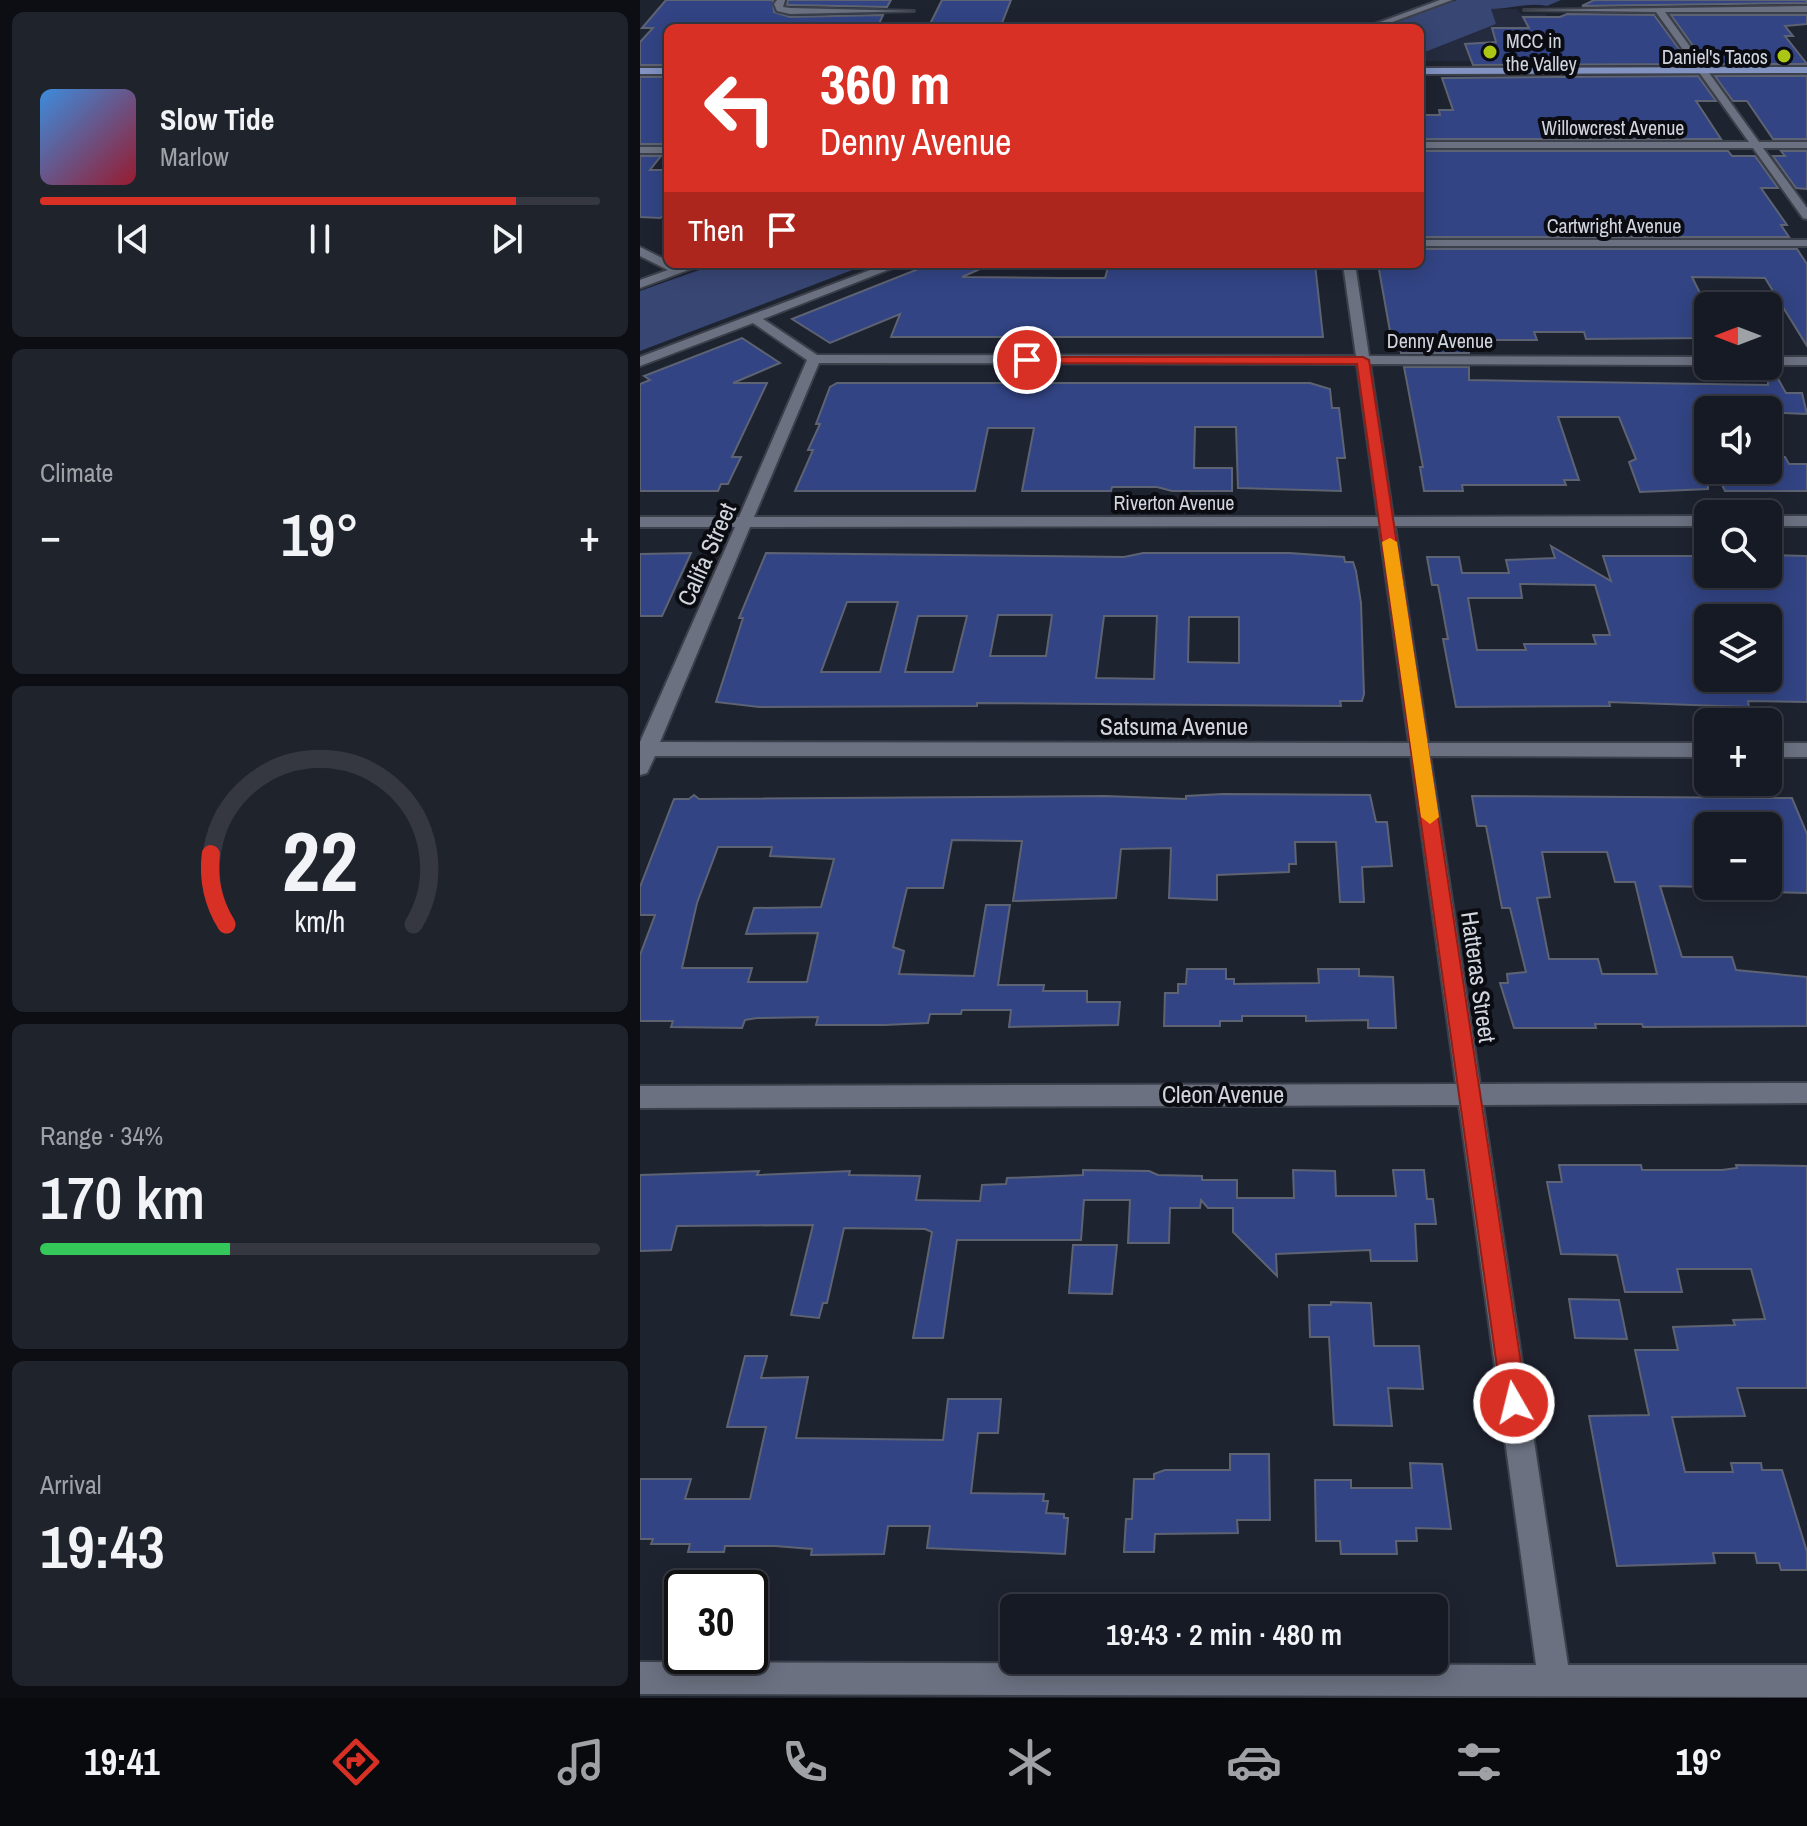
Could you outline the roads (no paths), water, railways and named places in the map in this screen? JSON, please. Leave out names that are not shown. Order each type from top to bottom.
[{"type":"main road","points":[[1424,71],[1807,70]]},
{"type":"main road","points":[[640,71],[664,71]]},
{"type":"street","points":[[781,5],[908,15],[916,0]]},
{"type":"street","points":[[1379,24],[1448,0]]},
{"type":"street","points":[[1556,10],[1577,0]]},
{"type":"street","points":[[1528,10],[1807,9]]},
{"type":"street","points":[[1659,10],[1807,216]]},
{"type":"street","name":"Willowcrest Avenue","points":[[1424,145],[1807,145]]},
{"type":"street","points":[[640,150],[664,150]]},
{"type":"street","name":"Cartwright Avenue","points":[[1424,243],[1807,243]]},
{"type":"street","points":[[640,251],[664,264]]},
{"type":"street","points":[[672,268],[678,271]]},
{"type":"street","points":[[640,284],[687,268]]},
{"type":"street","points":[[640,362],[886,268]]},
{"type":"street","name":"Hatteras Street","points":[[1350,268],[1555,1690]]},
{"type":"street","points":[[753,318],[814,359]]},
{"type":"street","name":"Denny Avenue","points":[[814,359],[1694,361]]},
{"type":"street","name":"Califa Street","points":[[640,768],[644,749],[747,521],[814,359]]},
{"type":"street","points":[[1782,361],[1807,361]]},
{"type":"street","name":"Riverton Avenue","points":[[640,522],[1694,521]]},
{"type":"street","points":[[1782,521],[1807,521]]},
{"type":"street","name":"Satsuma Avenue","points":[[644,749],[1694,750]]},
{"type":"street","points":[[1782,750],[1807,750]]},
{"type":"street","name":"Cleon Avenue","points":[[640,1097],[1807,1093]]},
{"type":"street","points":[[640,1678],[1555,1690],[1807,1681]]},
{"type":"place","name":"MCC in the Valley","points":[[1490,52]]},
{"type":"place","name":"Daniel's Tacos","points":[[1784,56]]}]
